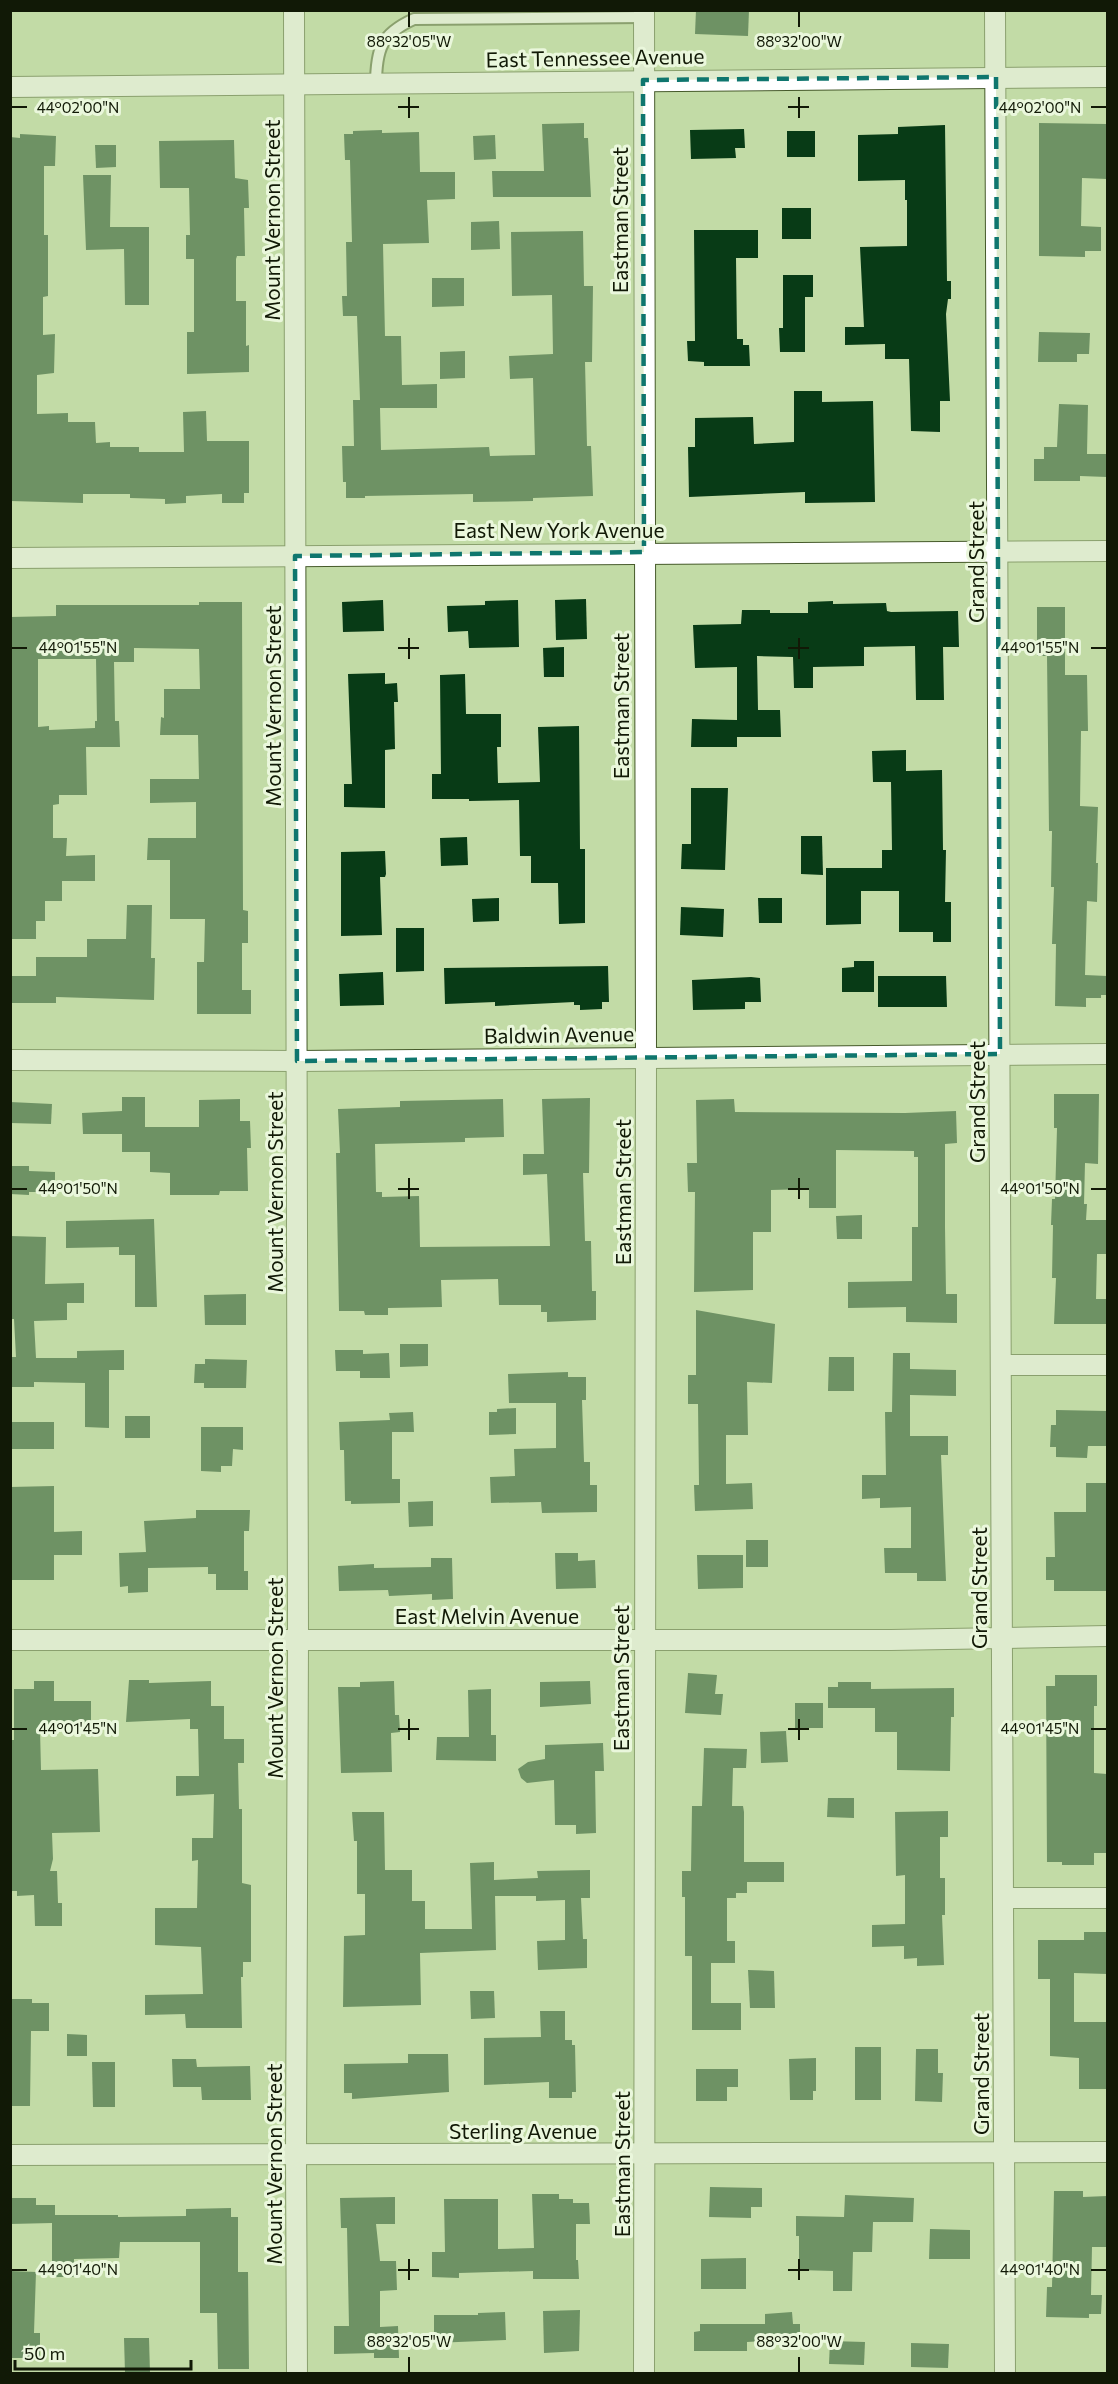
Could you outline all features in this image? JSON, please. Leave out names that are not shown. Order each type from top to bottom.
[{"type":"street","name":"Mount Vernon Street","points":[[294,10],[298,1639],[297,2373]]},
{"type":"street","name":"Grand Street","points":[[995,10],[1005,2373]]},
{"type":"street","name":"Eastman Street","points":[[644,14],[646,1056],[644,2373]]},
{"type":"street","name":"East Tennessee Avenue","points":[[10,87],[1107,77]]},
{"type":"street","name":"East New York Avenue","points":[[10,558],[644,552],[1107,551]]},
{"type":"street","name":"Baldwin Avenue","points":[[10,1060],[297,1061],[646,1056],[1107,1054]]},
{"type":"street","points":[[1001,1365],[1107,1365]]},
{"type":"street","name":"East Melvin Avenue","points":[[10,1640],[644,1640],[1107,1636]]},
{"type":"street","points":[[1004,1898],[1107,1898]]},
{"type":"street","name":"Sterling Avenue","points":[[10,2155],[1107,2152]]},
{"type":"lane","points":[[376,85],[376,66],[386,36],[395,27],[414,18],[644,14]]},
{"type":"highlighted area","points":[[996,77],[1000,1054],[297,1061],[295,556],[644,552],[643,80]]},
{"type":"building","points":[[696,10],[749,10],[748,36],[695,34]]},
{"type":"building","points":[[584,123],[584,138],[588,138],[591,197],[493,197],[492,171],[544,171],[542,124]]},
{"type":"building","points":[[1039,123],[1107,124],[1107,179],[1082,178],[1081,226],[1101,227],[1101,251],[1085,251],[1085,257],[1039,256]]},
{"type":"building","points":[[945,125],[947,281],[951,281],[951,299],[948,299],[946,314],[950,401],[940,401],[940,432],[911,431],[909,359],[885,359],[885,344],[845,345],[845,327],[864,327],[860,247],[907,246],[905,180],[858,181],[858,135],[898,134],[898,127]]},
{"type":"building","points":[[744,129],[745,148],[735,148],[736,158],[691,159],[690,130]]},
{"type":"building","points":[[382,130],[382,133],[419,132],[420,172],[455,172],[455,199],[427,200],[429,243],[383,244],[385,336],[401,336],[402,385],[437,384],[437,408],[380,408],[381,450],[489,447],[490,456],[535,455],[533,378],[510,379],[509,356],[553,354],[552,295],[512,296],[511,232],[583,231],[584,286],[593,286],[592,362],[585,362],[587,446],[591,446],[593,496],[533,498],[533,501],[473,502],[473,494],[346,498],[342,446],[354,446],[353,400],[360,400],[357,316],[343,316],[342,296],[347,296],[346,242],[352,242],[350,160],[345,160],[344,134],[353,134],[353,131]]},
{"type":"building","points":[[787,131],[815,131],[815,157],[787,157]]},
{"type":"building","points":[[20,134],[56,136],[55,166],[44,166],[44,235],[48,235],[48,296],[43,297],[43,335],[55,334],[54,373],[37,375],[37,414],[68,413],[68,422],[95,422],[96,443],[110,442],[110,447],[139,447],[139,452],[184,452],[183,412],[206,411],[207,441],[249,441],[249,493],[244,493],[244,503],[222,503],[222,494],[186,496],[186,503],[165,504],[165,499],[130,498],[130,494],[83,494],[83,503],[10,501],[10,137],[20,138]]},
{"type":"building","points":[[495,135],[496,159],[474,160],[473,136]]},
{"type":"building","points":[[234,140],[235,178],[248,180],[249,208],[244,208],[245,256],[237,256],[236,259],[236,301],[246,301],[246,346],[249,345],[249,372],[187,374],[187,332],[194,332],[194,259],[186,259],[186,235],[190,235],[189,188],[160,188],[159,141]]},
{"type":"building","points":[[95,145],[116,145],[116,167],[96,168]]},
{"type":"building","points":[[83,175],[111,175],[110,227],[149,227],[149,305],[125,305],[124,249],[86,250]]},
{"type":"building","points":[[782,208],[811,208],[811,239],[782,239]]},
{"type":"building","points":[[499,221],[500,249],[471,250],[471,222]]},
{"type":"building","points":[[694,230],[758,230],[758,258],[736,258],[737,339],[743,339],[743,345],[749,345],[750,366],[704,366],[704,362],[688,361],[687,341],[695,341]]},
{"type":"building","points":[[783,275],[813,275],[813,297],[805,297],[805,352],[780,352],[779,328],[783,328]]},
{"type":"building","points":[[432,278],[464,278],[464,306],[432,307]]},
{"type":"building","points":[[1039,332],[1090,333],[1089,354],[1077,354],[1077,362],[1038,362]]},
{"type":"building","points":[[465,351],[465,378],[440,379],[440,352]]},
{"type":"building","points":[[794,391],[822,391],[822,402],[873,401],[875,502],[805,503],[805,492],[689,497],[688,447],[695,447],[695,418],[753,417],[754,444],[794,442]]},
{"type":"building","points":[[1059,404],[1088,405],[1087,454],[1107,454],[1107,477],[1080,476],[1080,481],[1034,481],[1034,459],[1044,459],[1044,447],[1057,447]]},
{"type":"building","points":[[586,599],[587,639],[556,640],[555,600]]},
{"type":"building","points":[[383,600],[384,631],[343,632],[342,602]]},
{"type":"building","points":[[518,600],[519,647],[469,648],[468,631],[448,632],[447,606],[485,605],[485,601]]},
{"type":"building","points":[[833,601],[833,604],[886,603],[887,611],[891,612],[958,611],[959,647],[943,647],[944,700],[916,700],[915,646],[864,647],[864,666],[813,667],[813,688],[794,688],[793,657],[757,656],[758,710],[780,710],[781,737],[737,737],[737,747],[691,747],[692,719],[737,720],[737,667],[695,668],[693,625],[741,624],[742,610],[808,613],[808,602]]},
{"type":"building","points":[[199,602],[242,602],[243,910],[248,911],[248,943],[242,943],[242,990],[251,990],[251,1014],[197,1014],[197,962],[204,962],[205,919],[170,919],[170,860],[147,860],[148,838],[196,838],[196,802],[150,803],[150,779],[199,779],[198,735],[160,735],[161,717],[164,718],[164,689],[200,689],[199,649],[134,648],[134,662],[114,662],[115,721],[119,721],[120,747],[86,747],[87,795],[59,795],[59,804],[53,805],[53,838],[67,838],[66,856],[95,855],[95,881],[62,881],[62,901],[45,901],[45,921],[36,921],[36,939],[10,939],[10,617],[56,616],[56,605],[199,605]],"holes":[[[38,659],[96,659],[97,721],[95,721],[95,728],[49,730],[49,726],[38,727]]]},
{"type":"building","points":[[1037,607],[1065,607],[1065,675],[1087,675],[1088,731],[1081,731],[1080,806],[1098,807],[1096,863],[1098,863],[1097,902],[1087,901],[1085,975],[1107,976],[1107,995],[1101,995],[1101,998],[1086,998],[1086,1007],[1055,1006],[1056,944],[1052,944],[1054,887],[1051,887],[1052,831],[1049,831],[1047,656],[1037,656]]},
{"type":"building","points":[[564,647],[564,677],[544,677],[543,648]]},
{"type":"building","points":[[385,673],[385,684],[397,683],[398,702],[394,702],[395,749],[385,750],[385,808],[344,807],[344,784],[352,784],[348,674]]},
{"type":"building","points":[[465,674],[466,714],[501,714],[501,747],[497,747],[498,783],[540,782],[538,727],[579,726],[580,849],[585,849],[585,923],[559,924],[558,883],[531,883],[531,856],[520,856],[519,800],[432,799],[432,774],[441,774],[440,675]]},
{"type":"building","points":[[906,750],[906,771],[942,770],[943,850],[946,850],[945,902],[951,902],[951,942],[933,942],[933,932],[899,932],[899,891],[861,891],[861,924],[826,925],[826,868],[882,868],[882,850],[892,850],[891,782],[873,782],[872,751]]},
{"type":"building","points":[[691,788],[728,788],[725,870],[681,869],[682,844],[691,844]]},
{"type":"building","points":[[801,836],[822,836],[823,875],[801,874]]},
{"type":"building","points":[[467,837],[468,865],[441,866],[440,838]]},
{"type":"building","points":[[385,851],[386,874],[385,877],[380,877],[382,935],[341,936],[341,852]]},
{"type":"building","points":[[499,898],[499,921],[473,922],[472,899]]},
{"type":"building","points":[[758,898],[782,898],[782,923],[759,923]]},
{"type":"building","points":[[127,905],[152,905],[151,958],[155,958],[154,1000],[56,997],[56,1003],[10,1003],[10,976],[36,976],[36,957],[87,957],[87,939],[126,939]]},
{"type":"building","points":[[681,907],[724,909],[723,937],[680,935]]},
{"type":"building","points":[[396,928],[424,928],[424,971],[396,972]]},
{"type":"building","points":[[854,961],[874,961],[874,992],[842,992],[842,968],[854,967]]},
{"type":"building","points":[[608,966],[609,1002],[602,1002],[602,1009],[580,1010],[580,1005],[574,1005],[574,1002],[495,1006],[495,1002],[445,1004],[444,968]]},
{"type":"building","points":[[383,972],[384,1005],[340,1006],[339,974]]},
{"type":"building","points":[[878,976],[946,976],[947,1007],[878,1007]]},
{"type":"building","points":[[760,978],[761,1002],[745,1002],[745,1009],[693,1010],[692,980]]},
{"type":"building","points":[[1054,1094],[1099,1094],[1098,1164],[1085,1163],[1084,1204],[1087,1204],[1086,1220],[1107,1220],[1107,1254],[1097,1254],[1096,1299],[1107,1299],[1107,1324],[1054,1324],[1056,1278],[1052,1278],[1053,1225],[1051,1225],[1052,1199],[1055,1199],[1057,1128],[1054,1128]]},
{"type":"building","points":[[122,1097],[145,1097],[145,1127],[199,1127],[199,1100],[240,1099],[240,1121],[250,1121],[251,1148],[247,1148],[248,1191],[220,1191],[219,1195],[170,1195],[170,1173],[150,1172],[150,1152],[122,1152],[122,1134],[83,1134],[82,1113],[122,1111]]},
{"type":"building","points":[[590,1098],[589,1173],[583,1173],[585,1241],[591,1241],[592,1291],[596,1291],[596,1320],[547,1322],[547,1312],[541,1312],[541,1305],[499,1305],[498,1279],[441,1280],[442,1307],[388,1308],[388,1315],[365,1315],[364,1311],[339,1311],[336,1153],[340,1153],[338,1109],[400,1107],[400,1101],[503,1099],[504,1137],[465,1138],[465,1142],[375,1144],[376,1192],[382,1192],[382,1197],[419,1196],[420,1247],[550,1246],[547,1174],[523,1175],[523,1154],[544,1154],[542,1099]]},
{"type":"building","points":[[734,1099],[735,1112],[956,1111],[957,1143],[945,1144],[945,1227],[946,1294],[957,1294],[957,1323],[906,1322],[906,1307],[848,1308],[848,1282],[912,1281],[912,1227],[918,1227],[918,1157],[914,1157],[914,1151],[836,1150],[836,1208],[809,1208],[809,1189],[771,1190],[771,1232],[753,1232],[753,1290],[694,1292],[695,1192],[688,1192],[687,1163],[697,1163],[696,1100]]},
{"type":"building","points":[[10,1102],[52,1104],[51,1124],[10,1123]]},
{"type":"building","points":[[10,1166],[29,1166],[29,1171],[55,1172],[55,1192],[29,1192],[29,1195],[10,1194]]},
{"type":"building","points":[[862,1215],[862,1239],[837,1239],[836,1216]]},
{"type":"building","points":[[154,1219],[157,1307],[135,1307],[135,1255],[119,1255],[119,1247],[66,1248],[66,1221]]},
{"type":"building","points":[[10,1236],[46,1237],[45,1284],[84,1283],[84,1303],[67,1303],[67,1320],[34,1321],[36,1358],[77,1358],[77,1351],[124,1350],[124,1370],[109,1370],[109,1428],[85,1427],[85,1383],[34,1382],[34,1387],[10,1387],[10,1357],[16,1357],[14,1319],[10,1319]]},
{"type":"building","points":[[246,1294],[246,1325],[205,1325],[204,1295]]},
{"type":"building","points":[[696,1310],[775,1324],[772,1383],[747,1382],[748,1435],[726,1435],[726,1484],[752,1483],[753,1509],[695,1511],[694,1485],[699,1485],[698,1404],[688,1404],[688,1375],[696,1375]]},
{"type":"building","points":[[400,1344],[428,1344],[428,1366],[400,1367]]},
{"type":"building","points":[[335,1350],[363,1350],[363,1354],[389,1353],[390,1378],[360,1378],[360,1371],[336,1371]]},
{"type":"building","points":[[893,1353],[910,1353],[910,1369],[956,1370],[956,1396],[910,1395],[910,1436],[948,1436],[948,1455],[941,1455],[946,1581],[917,1581],[917,1573],[885,1573],[884,1548],[911,1548],[911,1507],[880,1508],[880,1498],[862,1499],[862,1475],[886,1475],[885,1412],[892,1412]]},
{"type":"building","points":[[829,1357],[854,1357],[854,1391],[828,1391]]},
{"type":"building","points":[[205,1359],[247,1360],[246,1388],[204,1388],[204,1383],[194,1383],[195,1364],[205,1364]]},
{"type":"building","points":[[568,1372],[568,1377],[586,1377],[586,1400],[582,1400],[584,1462],[590,1462],[590,1485],[597,1485],[597,1512],[542,1513],[541,1502],[491,1503],[490,1477],[515,1476],[514,1449],[556,1448],[556,1403],[509,1403],[508,1374]]},
{"type":"building","points":[[516,1408],[516,1434],[489,1435],[489,1412]]},
{"type":"building","points":[[1056,1410],[1107,1411],[1107,1446],[1088,1446],[1087,1458],[1056,1457],[1056,1447],[1050,1447],[1051,1425],[1056,1425]]},
{"type":"building","points":[[413,1412],[414,1432],[392,1432],[392,1479],[400,1479],[400,1503],[351,1504],[351,1501],[345,1501],[344,1450],[340,1450],[339,1422],[390,1420],[389,1413]]},
{"type":"building","points":[[125,1416],[150,1416],[150,1438],[125,1438]]},
{"type":"building","points":[[10,1422],[54,1422],[54,1449],[10,1449]]},
{"type":"building","points":[[201,1427],[243,1427],[243,1450],[233,1449],[232,1466],[221,1466],[221,1472],[201,1471]]},
{"type":"building","points":[[1086,1483],[1107,1483],[1107,1591],[1054,1591],[1054,1580],[1046,1580],[1046,1557],[1055,1557],[1054,1512],[1086,1512]]},
{"type":"building","points":[[54,1486],[54,1532],[82,1531],[82,1555],[54,1555],[54,1580],[11,1580],[10,1487]]},
{"type":"building","points":[[433,1501],[433,1526],[409,1527],[408,1502]]},
{"type":"building","points":[[196,1510],[250,1510],[249,1531],[244,1531],[244,1571],[248,1571],[248,1590],[216,1590],[216,1574],[208,1574],[208,1567],[148,1568],[148,1592],[128,1593],[128,1586],[120,1587],[119,1553],[146,1552],[144,1521],[196,1518]]},
{"type":"building","points":[[746,1540],[768,1540],[768,1567],[746,1567]]},
{"type":"building","points":[[555,1553],[578,1553],[578,1561],[595,1560],[596,1588],[556,1589]]},
{"type":"building","points":[[697,1555],[743,1555],[743,1588],[698,1589]]},
{"type":"building","points":[[431,1558],[452,1558],[453,1599],[432,1600],[432,1594],[389,1596],[388,1590],[339,1591],[338,1566],[374,1564],[374,1568],[431,1567]]},
{"type":"building","points":[[688,1673],[717,1675],[715,1694],[723,1694],[721,1715],[685,1713]]},
{"type":"building","points":[[1055,1675],[1097,1675],[1097,1706],[1094,1706],[1094,1773],[1107,1774],[1107,1853],[1094,1853],[1094,1865],[1062,1865],[1062,1862],[1047,1862],[1046,1686],[1055,1686]]},
{"type":"building","points":[[129,1680],[149,1680],[149,1683],[211,1681],[211,1706],[224,1706],[224,1739],[244,1739],[244,1763],[238,1763],[239,1809],[242,1809],[242,1883],[251,1885],[251,1962],[243,1962],[242,2028],[186,2028],[185,2014],[145,2015],[145,1995],[203,1994],[201,1947],[155,1945],[155,1908],[197,1908],[198,1860],[192,1861],[192,1838],[213,1838],[214,1794],[176,1796],[176,1776],[199,1776],[198,1729],[190,1729],[190,1719],[126,1722]]},
{"type":"building","points":[[34,1681],[54,1681],[54,1701],[91,1701],[91,1729],[40,1729],[41,1770],[98,1769],[100,1832],[52,1833],[53,1859],[50,1871],[57,1871],[58,1903],[62,1903],[62,1926],[35,1926],[34,1895],[17,1896],[17,1891],[10,1891],[10,1740],[14,1740],[14,1689],[34,1689]]},
{"type":"building","points":[[394,1681],[395,1715],[399,1715],[400,1732],[391,1733],[392,1772],[341,1773],[338,1687],[360,1687],[360,1682]]},
{"type":"building","points":[[590,1681],[591,1704],[540,1707],[540,1682]]},
{"type":"building","points":[[838,1682],[871,1682],[871,1689],[954,1688],[950,1771],[897,1770],[897,1732],[875,1732],[875,1708],[828,1708],[828,1687],[838,1687]]},
{"type":"building","points":[[491,1689],[491,1735],[496,1735],[496,1761],[436,1760],[437,1737],[469,1737],[468,1690]]},
{"type":"building","points":[[795,1703],[823,1703],[823,1728],[795,1728]]},
{"type":"building","points":[[786,1731],[788,1762],[761,1763],[760,1732]]},
{"type":"building","points":[[603,1743],[604,1771],[595,1771],[596,1833],[576,1834],[576,1825],[555,1825],[554,1780],[527,1783],[521,1778],[518,1769],[528,1762],[545,1759],[545,1745]]},
{"type":"building","points":[[704,1748],[747,1749],[746,1768],[733,1768],[732,1806],[743,1806],[744,1812],[744,1862],[784,1862],[784,1882],[747,1882],[747,1893],[736,1893],[736,1898],[727,1898],[727,1941],[735,1941],[735,1963],[711,1963],[711,2003],[741,2003],[741,2030],[692,2030],[692,1956],[685,1956],[685,1897],[682,1897],[682,1871],[691,1871],[692,1806],[702,1806]]},
{"type":"building","points":[[828,1798],[854,1798],[854,1818],[827,1817]]},
{"type":"building","points":[[948,1811],[948,1837],[940,1837],[940,1878],[945,1878],[945,1915],[942,1915],[944,1965],[917,1966],[917,1958],[904,1959],[904,1946],[872,1947],[872,1925],[905,1924],[905,1875],[896,1876],[895,1812]]},
{"type":"building","points":[[352,1812],[384,1812],[385,1870],[412,1870],[412,1901],[425,1901],[425,1929],[472,1929],[470,1863],[494,1862],[494,1880],[538,1878],[537,1871],[590,1870],[590,1898],[581,1898],[583,1939],[587,1939],[587,1968],[538,1970],[537,1941],[565,1940],[565,1900],[536,1901],[536,1896],[495,1896],[496,1950],[420,1953],[421,2005],[343,2007],[344,1936],[365,1935],[365,1894],[357,1894],[357,1841],[354,1841]]},
{"type":"building","points":[[1084,1932],[1107,1932],[1107,1974],[1074,1973],[1074,2022],[1106,2022],[1106,2089],[1079,2089],[1079,2058],[1050,2056],[1050,1979],[1038,1979],[1038,1940],[1084,1940]]},
{"type":"building","points":[[748,1970],[774,1971],[775,2008],[750,2008]]},
{"type":"building","points":[[470,1991],[494,1991],[495,2018],[471,2019]]},
{"type":"building","points":[[10,1999],[32,1999],[32,2003],[49,2003],[49,2031],[31,2031],[30,2106],[10,2106]]},
{"type":"building","points":[[540,2011],[565,2011],[565,2040],[572,2040],[572,2045],[575,2045],[576,2092],[572,2092],[572,2098],[549,2098],[549,2082],[484,2085],[484,2038],[541,2037]]},
{"type":"building","points":[[67,2034],[87,2035],[87,2056],[67,2056]]},
{"type":"building","points":[[855,2047],[881,2047],[881,2100],[855,2100]]},
{"type":"building","points":[[916,2049],[938,2049],[938,2073],[943,2073],[942,2102],[915,2101]]},
{"type":"building","points":[[408,2054],[448,2054],[449,2092],[352,2099],[352,2093],[344,2093],[344,2064],[408,2063]]},
{"type":"building","points":[[816,2058],[816,2091],[813,2091],[813,2100],[790,2100],[789,2059]]},
{"type":"building","points":[[172,2059],[196,2059],[197,2067],[250,2066],[251,2100],[202,2100],[201,2087],[173,2087]]},
{"type":"building","points":[[92,2062],[115,2062],[115,2107],[93,2107]]},
{"type":"building","points":[[696,2069],[738,2069],[738,2087],[727,2087],[727,2101],[696,2101]]},
{"type":"building","points":[[710,2187],[762,2188],[762,2207],[751,2207],[751,2218],[709,2217]]},
{"type":"building","points":[[1054,2191],[1083,2191],[1083,2197],[1107,2196],[1107,2247],[1092,2247],[1091,2295],[1102,2295],[1101,2314],[1089,2314],[1089,2318],[1046,2317],[1047,2287],[1052,2287]]},
{"type":"building","points":[[532,2194],[559,2194],[559,2199],[573,2199],[573,2203],[589,2203],[590,2224],[576,2224],[576,2260],[578,2260],[579,2279],[533,2279],[533,2271],[459,2273],[459,2278],[432,2277],[432,2252],[445,2252],[444,2199],[498,2199],[498,2249],[534,2248]]},
{"type":"building","points":[[845,2195],[914,2198],[913,2222],[873,2222],[872,2252],[853,2252],[852,2291],[833,2291],[833,2271],[799,2270],[799,2236],[796,2236],[796,2216],[844,2217]]},
{"type":"building","points":[[395,2197],[395,2224],[376,2224],[380,2261],[396,2261],[397,2290],[380,2291],[380,2327],[398,2326],[399,2358],[374,2358],[374,2353],[334,2354],[334,2326],[349,2326],[347,2228],[341,2228],[340,2198]]},
{"type":"building","points":[[10,2198],[36,2198],[36,2205],[55,2205],[55,2215],[186,2216],[186,2209],[231,2208],[231,2217],[238,2217],[238,2272],[248,2272],[249,2369],[218,2369],[217,2313],[200,2313],[200,2242],[120,2242],[119,2258],[74,2259],[74,2277],[52,2277],[52,2223],[10,2224]]},
{"type":"building","points":[[930,2229],[970,2230],[970,2259],[929,2259]]},
{"type":"building","points":[[746,2258],[746,2289],[701,2289],[701,2259]]},
{"type":"building","points":[[10,2271],[36,2272],[34,2333],[40,2333],[40,2358],[10,2358]]},
{"type":"building","points":[[580,2310],[579,2351],[544,2353],[543,2311]]},
{"type":"building","points":[[505,2312],[506,2340],[434,2343],[434,2315],[478,2315],[478,2313]]},
{"type":"building","points":[[792,2312],[793,2324],[800,2324],[800,2339],[747,2342],[747,2351],[694,2351],[694,2332],[700,2331],[700,2324],[765,2324],[765,2314]]},
{"type":"building","points":[[124,2338],[149,2338],[150,2373],[125,2373]]},
{"type":"building","points":[[830,2341],[865,2342],[864,2365],[829,2364]]},
{"type":"building","points":[[911,2343],[949,2344],[948,2368],[911,2367]]}]
